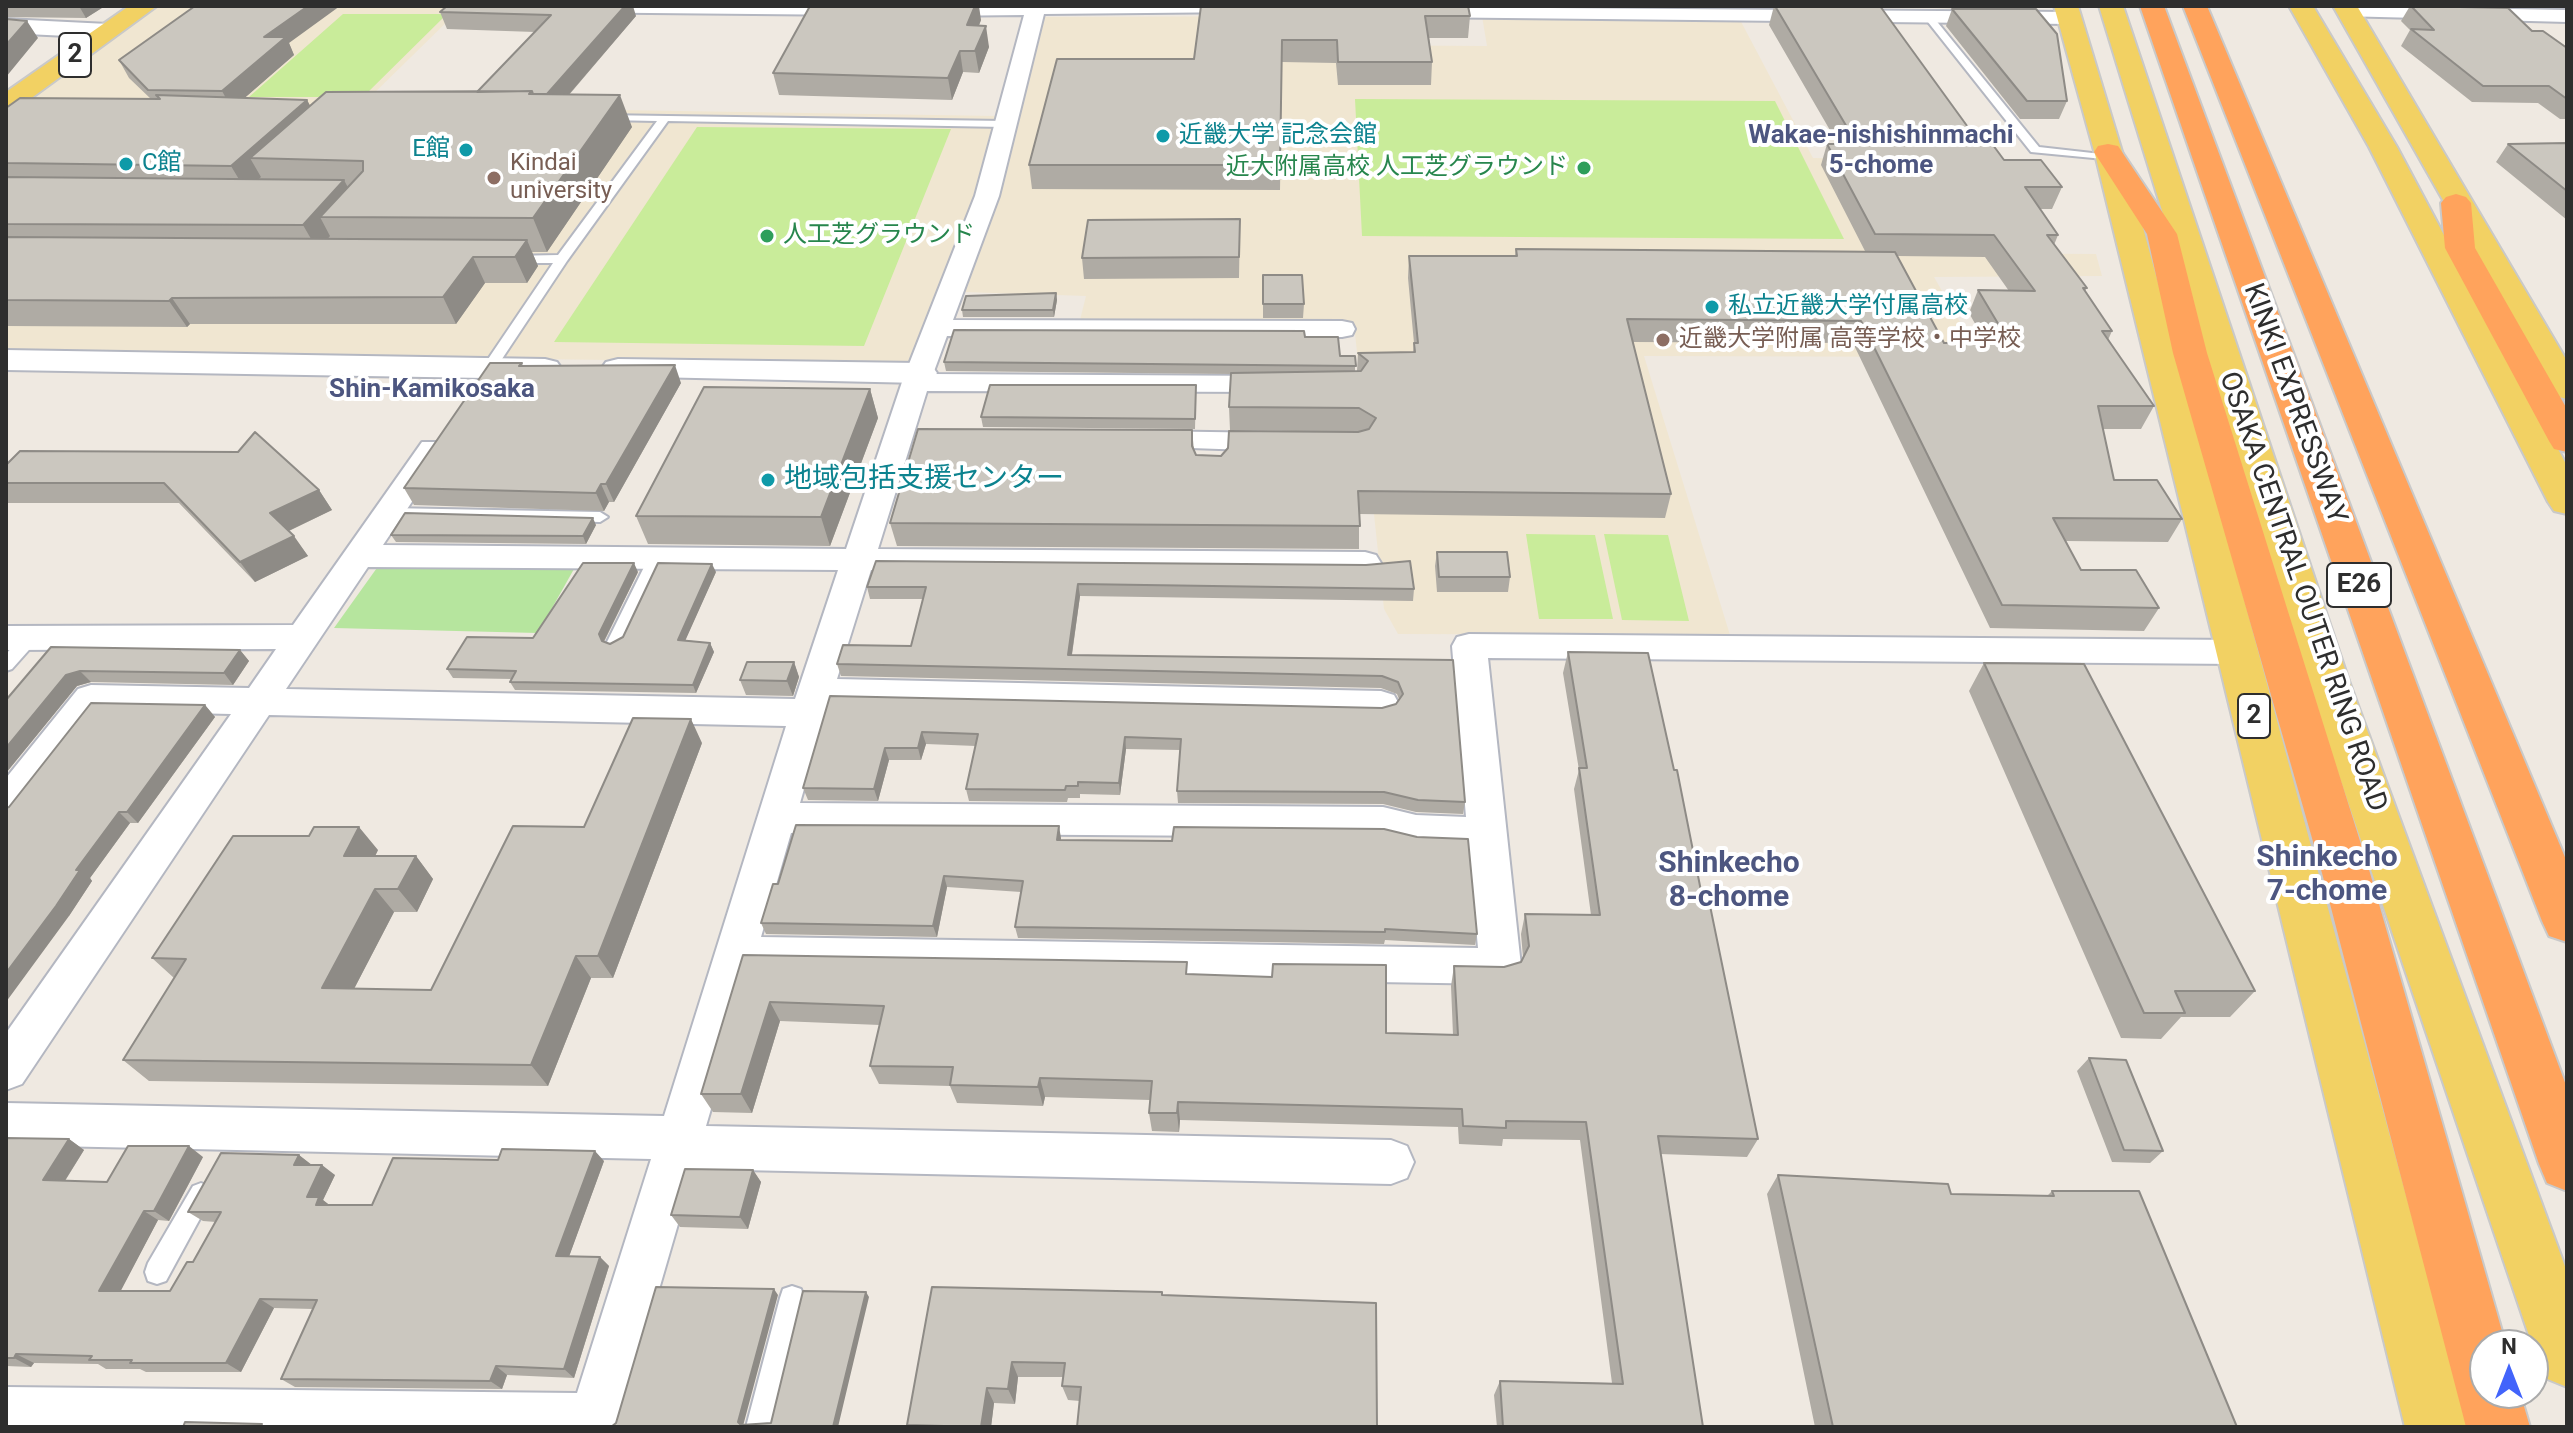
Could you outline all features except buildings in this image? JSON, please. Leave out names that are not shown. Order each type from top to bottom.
[{"type":"highway","name":"KINKI EXPRESSWAY","points":[[2152,6],[2567,1164]]},
{"type":"highway","name":"KINKI EXPRESSWAY","points":[[2195,6],[2567,921]]},
{"type":"highway","points":[[2109,155],[2162,234],[2190,353],[2346,873],[2471,1329]]},
{"type":"highway","points":[[2456,203],[2460,248],[2552,388],[2567,441]]},
{"type":"main road","name":"2","points":[[10,109],[108,31],[145,6]]},
{"type":"main road","points":[[2301,6],[2383,147],[2567,502]]},
{"type":"main road","points":[[2347,9],[2456,203]]},
{"type":"main road","name":"2","points":[[2079,10],[2109,155],[2437,1427]]},
{"type":"main road","name":"OSAKA CENTRAL OUTER RING ROAD","points":[[2079,10],[2116,24],[2328,681],[2567,1356]]},
{"type":"street","points":[[546,6],[880,9]]},
{"type":"street","points":[[910,9],[1273,6]]},
{"type":"street","points":[[6,1413],[190,1421],[594,1423],[858,559],[914,438],[918,378],[987,196],[1004,124],[1040,8]]},
{"type":"street","points":[[2347,9],[2507,11],[2567,16]]},
{"type":"street","points":[[1392,13],[2079,10]]},
{"type":"street","points":[[2507,11],[2545,40]]},
{"type":"street","points":[[6,26],[108,31]]},
{"type":"street","points":[[937,328],[1342,329]]},
{"type":"street","points":[[6,360],[1305,385]]},
{"type":"street","points":[[6,1070],[489,368]]},
{"type":"street","points":[[1212,455],[1215,384]]},
{"type":"street","points":[[1119,440],[1212,455],[1309,442]]},
{"type":"street","points":[[359,556],[1365,563]]},
{"type":"street","points":[[18,638],[304,637]]},
{"type":"street","points":[[737,954],[1500,966],[1469,646],[2238,652]]},
{"type":"street","points":[[6,805],[91,698],[1381,704]]},
{"type":"street","points":[[777,818],[1383,822],[1416,830],[1487,833]]},
{"type":"street","points":[[6,1124],[226,1151],[679,1143],[1391,1162]]},
{"type":"lane","points":[[1933,12],[2035,150],[2109,155]]},
{"type":"lane","points":[[588,117],[1004,124]]},
{"type":"lane","points":[[489,368],[562,259],[665,118]]},
{"type":"lane","points":[[501,259],[562,259]]},
{"type":"lane","points":[[389,513],[600,517]]},
{"type":"lane","points":[[615,644],[656,559]]},
{"type":"lane","points":[[6,665],[18,638]]},
{"type":"lane","points":[[157,1272],[226,1151]]},
{"type":"lane","points":[[759,1427],[792,1298]]},
{"type":"shaded area","name":"Kindai university","points":[[159,6],[461,8],[361,106],[996,116],[977,194],[915,364],[6,352],[6,115]]},
{"type":"shaded area","name":"近畿大学附属 高等学校・中学校","points":[[1319,16],[1321,45],[1487,46],[1482,16],[1738,16],[1813,158],[1866,159],[1920,253],[2096,254],[2102,276],[1934,277],[1980,357],[1644,356],[1730,635],[1398,634],[1384,609],[1354,324],[1079,324],[1086,296],[964,292],[987,224],[1043,17]]},
{"type":"green space","points":[[343,14],[447,14],[363,97],[249,97]]},
{"type":"green space","name":"近大附属高校 人工芝グラウンド","points":[[1355,99],[1775,101],[1844,239],[1362,236]]},
{"type":"green space","name":"人工芝グラウンド","points":[[697,127],[951,129],[864,346],[554,342]]},
{"type":"green space","points":[[1526,534],[1595,535],[1613,619],[1539,619]]},
{"type":"green space","points":[[1604,534],[1668,535],[1689,621],[1622,620]]},
{"type":"green space","points":[[379,565],[574,569],[538,633],[334,628]]},
{"type":"place","name":"近畿大学 記念会館","points":[[1163,136]]},
{"type":"place","name":"E館","points":[[466,150]]},
{"type":"place","name":"C館","points":[[126,164]]},
{"type":"place","name":"近大附属高校 人工芝グラウンド","points":[[1584,168]]},
{"type":"place","name":"Kindai university","points":[[494,178]]},
{"type":"place","name":"人工芝グラウンド","points":[[767,236]]},
{"type":"place","name":"私立近畿大学付属高校","points":[[1712,307]]},
{"type":"place","name":"近畿大学附属 高等学校・中学校","points":[[1663,340]]},
{"type":"place","name":"地域包括支援センター","points":[[768,480]]},
{"type":"district","name":"Wakae-nishishinmachi 5-chome","points":[[1881,151]]},
{"type":"district","name":"Shin-Kamikosaka","points":[[432,390]]},
{"type":"district","name":"Shinkecho 7-chome","points":[[2327,875]]},
{"type":"district","name":"Shinkecho 8-chome","points":[[1729,881]]}]
